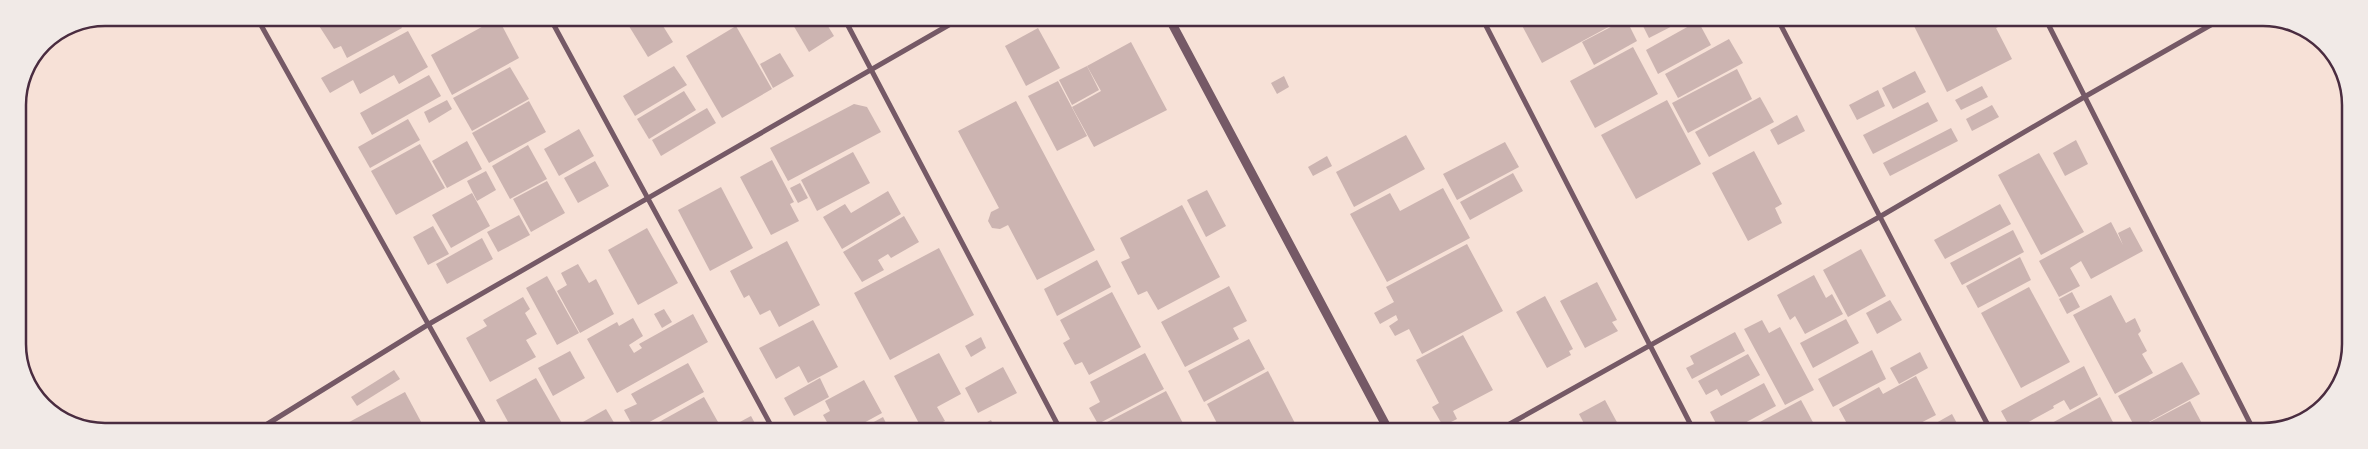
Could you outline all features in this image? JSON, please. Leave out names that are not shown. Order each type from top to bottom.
[{"type":"street","points":[[261,26],[484,423]]},
{"type":"street","points":[[554,26],[770,423]]},
{"type":"street","points":[[848,26],[1057,423]]},
{"type":"street","points":[[269,423],[429,324],[647,196],[947,26]]},
{"type":"street","points":[[1173,26],[1385,423]]},
{"type":"street","points":[[1486,26],[1690,423]]},
{"type":"street","points":[[1781,26],[1987,423]]},
{"type":"street","points":[[2049,26],[2250,423]]},
{"type":"street","points":[[1511,423],[1881,216],[2209,26]]},
{"type":"building","points":[[319,26],[401,26],[402,28],[347,58],[341,46],[334,49]]},
{"type":"building","points":[[484,26],[502,26],[519,58],[452,95],[431,55]]},
{"type":"building","points":[[629,26],[663,26],[673,42],[648,57]]},
{"type":"building","points":[[736,26],[772,89],[722,118],[686,56]]},
{"type":"building","points":[[794,26],[828,26],[834,36],[809,52]]},
{"type":"building","points":[[1522,26],[1610,26],[1542,63]]},
{"type":"building","points":[[1613,26],[1630,26],[1637,41],[1594,65],[1582,42]]},
{"type":"building","points":[[1643,26],[1672,26],[1649,38]]},
{"type":"building","points":[[1689,26],[1701,26],[1711,45],[1658,74],[1646,50]]},
{"type":"building","points":[[1914,26],[2000,26],[1996,28],[2012,59],[1947,92]]},
{"type":"building","points":[[1038,28],[1060,68],[1026,86],[1005,46]]},
{"type":"building","points":[[408,31],[428,67],[399,84],[394,75],[360,94],[353,80],[330,93],[321,78]]},
{"type":"building","points":[[1729,39],[1743,63],[1678,98],[1665,74]]},
{"type":"building","points":[[1131,42],[1167,110],[1094,147],[1072,107],[1101,91],[1087,66]]},
{"type":"building","points":[[1633,47],[1658,94],[1595,128],[1570,81]]},
{"type":"building","points":[[780,53],[794,76],[773,88],[760,64]]},
{"type":"building","points":[[674,66],[687,85],[635,116],[623,96]]},
{"type":"building","points":[[1087,66],[1099,90],[1072,105],[1059,80]]},
{"type":"building","points":[[510,67],[529,99],[472,131],[453,98]]},
{"type":"building","points":[[1737,69],[1752,99],[1688,133],[1672,103]]},
{"type":"building","points":[[1915,71],[1926,92],[1893,109],[1882,88]]},
{"type":"building","points":[[429,75],[441,96],[372,135],[360,113]]},
{"type":"building","points":[[1284,76],[1289,87],[1277,94],[1271,83]]},
{"type":"building","points":[[1058,81],[1087,136],[1057,151],[1028,96]]},
{"type":"building","points":[[1982,86],[1988,97],[1961,110],[1955,100]]},
{"type":"building","points":[[1878,90],[1885,106],[1857,120],[1849,105]]},
{"type":"building","points":[[684,91],[696,110],[649,139],[637,119]]},
{"type":"building","points":[[1760,97],[1774,122],[1709,157],[1695,132]]},
{"type":"building","points":[[447,100],[452,109],[429,123],[424,112]]},
{"type":"building","points":[[1667,100],[1701,164],[1636,199],[1601,135]]},
{"type":"building","points":[[529,101],[546,132],[489,163],[472,133]]},
{"type":"building","points":[[1016,101],[1095,250],[1037,280],[1008,225],[1000,229],[992,228],[988,221],[991,212],[999,208],[958,131]]},
{"type":"building","points":[[1928,102],[1938,121],[1873,154],[1863,135]]},
{"type":"building","points":[[854,104],[867,107],[881,132],[788,181],[770,148]]},
{"type":"building","points":[[1992,105],[1999,117],[1972,131],[1966,119]]},
{"type":"building","points":[[707,108],[716,123],[661,156],[652,140]]},
{"type":"building","points":[[1797,115],[1805,131],[1778,145],[1770,130]]},
{"type":"building","points":[[408,119],[420,140],[370,168],[358,147]]},
{"type":"building","points":[[1951,128],[1958,141],[1890,176],[1883,163]]},
{"type":"building","points":[[579,129],[594,156],[559,176],[544,149]]},
{"type":"building","points":[[1406,135],[1425,169],[1354,207],[1336,172]]},
{"type":"building","points":[[2076,140],[2088,164],[2065,176],[2053,153]]},
{"type":"building","points":[[467,141],[482,169],[447,188],[432,161]]},
{"type":"building","points":[[1505,142],[1519,167],[1457,200],[1443,174]]},
{"type":"building","points":[[420,144],[445,188],[396,215],[371,171]]},
{"type":"building","points":[[528,145],[547,179],[510,199],[492,166]]},
{"type":"building","points":[[1754,151],[1782,204],[1775,208],[1782,223],[1748,241],[1712,173]]},
{"type":"building","points":[[853,152],[870,183],[817,211],[801,180]]},
{"type":"building","points":[[2039,153],[2084,232],[2041,255],[1998,175]]},
{"type":"building","points":[[1327,156],[1332,166],[1313,176],[1308,167]]},
{"type":"building","points":[[772,160],[794,202],[790,204],[799,221],[771,235],[740,177]]},
{"type":"building","points":[[595,161],[609,186],[578,203],[564,178]]},
{"type":"building","points":[[486,171],[496,190],[477,201],[467,181]]},
{"type":"building","points":[[1513,173],[1523,191],[1470,220],[1460,202]]},
{"type":"building","points":[[547,181],[565,213],[531,232],[513,199]]},
{"type":"building","points":[[800,183],[808,198],[798,203],[790,188]]},
{"type":"building","points":[[721,187],[753,248],[710,271],[678,210]]},
{"type":"building","points":[[1443,188],[1470,238],[1387,282],[1350,214],[1390,193],[1400,211]]},
{"type":"building","points":[[1207,190],[1226,226],[1206,237],[1187,200]]},
{"type":"building","points":[[888,191],[901,214],[842,249],[823,217],[845,204],[851,213]]},
{"type":"building","points":[[472,193],[490,226],[451,248],[432,215]]},
{"type":"building","points":[[2000,204],[2011,224],[1945,259],[1934,240]]},
{"type":"building","points":[[1182,205],[1220,277],[1158,310],[1147,291],[1138,295],[1121,262],[1130,258],[1120,238]]},
{"type":"building","points":[[519,215],[530,235],[498,252],[487,232]]},
{"type":"building","points":[[904,216],[919,242],[891,258],[888,254],[878,260],[884,270],[862,282],[843,252]]},
{"type":"building","points":[[2111,222],[2123,245],[2118,233],[2130,227],[2143,251],[2091,279],[2081,261],[2070,268],[2080,286],[2059,297],[2039,261]]},
{"type":"building","points":[[433,226],[449,254],[428,265],[413,237]]},
{"type":"building","points":[[647,228],[678,283],[638,305],[608,250]]},
{"type":"building","points":[[2013,230],[2024,252],[1962,285],[1950,263]]},
{"type":"building","points":[[482,238],[493,259],[447,284],[436,264]]},
{"type":"building","points":[[787,241],[820,305],[779,327],[770,310],[760,315],[749,295],[744,298],[730,271]]},
{"type":"building","points":[[1467,244],[1503,311],[1422,354],[1409,329],[1395,336],[1389,326],[1398,320],[1396,315],[1380,324],[1374,313],[1394,302],[1386,287]]},
{"type":"building","points":[[939,248],[974,315],[890,360],[854,293]]},
{"type":"building","points":[[1861,249],[1886,296],[1848,317],[1823,270]]},
{"type":"building","points":[[2020,257],[2031,280],[1978,308],[1966,286]]},
{"type":"building","points":[[1097,260],[1111,287],[1057,316],[1044,289]]},
{"type":"building","points":[[578,264],[589,283],[596,279],[614,314],[580,333],[557,291],[567,285],[561,273]]},
{"type":"building","points":[[1814,275],[1826,298],[1832,294],[1843,314],[1805,334],[1795,316],[1790,320],[1777,295]]},
{"type":"building","points":[[547,276],[579,333],[557,345],[526,288]]},
{"type":"building","points":[[1597,282],[1617,320],[1612,322],[1618,331],[1585,348],[1560,301]]},
{"type":"building","points":[[1229,286],[1247,321],[1233,328],[1239,339],[1185,367],[1161,322]]},
{"type":"building","points":[[2029,287],[2070,362],[2021,388],[1981,313]]},
{"type":"building","points":[[1112,292],[1141,347],[1089,375],[1082,362],[1075,365],[1063,343],[1070,339],[1060,320]]},
{"type":"building","points":[[2072,292],[2080,307],[2067,314],[2059,299]]},
{"type":"building","points":[[2111,295],[2126,323],[2135,318],[2141,331],[2138,334],[2147,351],[2142,354],[2153,373],[2115,394],[2073,315]]},
{"type":"building","points":[[1545,296],[1573,349],[1569,351],[1571,355],[1547,368],[1516,312]]},
{"type":"building","points":[[523,297],[530,309],[525,313],[537,334],[526,340],[536,357],[490,382],[466,338],[487,326],[483,320]]},
{"type":"building","points":[[1890,300],[1902,320],[1877,334],[1866,313]]},
{"type":"building","points":[[664,309],[672,322],[662,328],[654,314]]},
{"type":"building","points":[[693,314],[708,342],[617,393],[587,339],[617,322],[619,326],[633,318],[643,336],[629,345],[634,353],[642,348],[639,344]]},
{"type":"building","points":[[1846,319],[1859,343],[1813,368],[1800,343]]},
{"type":"building","points":[[813,320],[838,367],[808,383],[799,366],[776,379],[759,348]]},
{"type":"building","points":[[1762,320],[1769,333],[1780,327],[1814,390],[1785,405],[1744,329]]},
{"type":"building","points":[[1735,332],[1745,351],[1692,379],[1686,368],[1694,364],[1690,356]]},
{"type":"building","points":[[1463,335],[1493,390],[1453,411],[1457,419],[1449,423],[1441,423],[1432,407],[1439,403],[1416,360]]},
{"type":"building","points":[[981,337],[986,348],[971,357],[965,346]]},
{"type":"building","points":[[1249,339],[1265,369],[1204,402],[1188,371]]},
{"type":"building","points":[[1872,350],[1886,379],[1833,407],[1818,379]]},
{"type":"building","points":[[570,351],[585,378],[553,396],[538,368]]},
{"type":"building","points":[[1920,352],[1928,368],[1899,384],[1890,368]]},
{"type":"building","points":[[939,353],[961,394],[937,407],[945,421],[941,423],[919,423],[894,376]]},
{"type":"building","points":[[1145,353],[1164,389],[1097,423],[1089,408],[1100,402],[1090,382]]},
{"type":"building","points":[[1748,354],[1760,375],[1721,396],[1717,389],[1706,395],[1698,381]]},
{"type":"building","points":[[2182,362],[2200,394],[2147,423],[2133,423],[2118,396]]},
{"type":"building","points":[[688,363],[704,392],[648,423],[631,423],[624,410],[637,404],[631,394]]},
{"type":"building","points":[[2084,366],[2098,395],[2070,410],[2064,400],[2053,406],[2054,408],[2027,423],[2008,423],[2001,411]]},
{"type":"building","points":[[1003,367],[1017,393],[978,413],[965,388]]},
{"type":"building","points":[[394,370],[400,379],[357,406],[351,397]]},
{"type":"building","points":[[1268,371],[1295,423],[1217,423],[1207,404]]},
{"type":"building","points":[[1916,376],[1936,415],[1920,423],[1847,423],[1839,409],[1879,387],[1883,394]]},
{"type":"building","points":[[536,378],[562,423],[509,423],[496,400]]},
{"type":"building","points":[[820,378],[829,397],[794,416],[784,398]]},
{"type":"building","points":[[864,380],[882,413],[864,423],[828,423],[823,415],[830,411],[825,401]]},
{"type":"building","points":[[1764,383],[1776,406],[1745,423],[1716,423],[1710,412]]},
{"type":"building","points":[[1166,391],[1183,423],[1105,423]]},
{"type":"building","points":[[405,392],[422,423],[347,423]]},
{"type":"building","points":[[704,397],[718,422],[716,423],[657,423]]},
{"type":"building","points":[[2100,397],[2113,423],[2052,423]]},
{"type":"building","points":[[1605,400],[1617,423],[1584,423],[1579,414]]},
{"type":"building","points":[[1801,400],[1813,423],[1758,423]]},
{"type":"building","points":[[2190,401],[2202,423],[2148,423]]},
{"type":"building","points":[[606,409],[614,423],[581,423]]},
{"type":"building","points":[[1952,414],[1957,423],[1936,423]]},
{"type":"building","points":[[751,416],[755,423],[738,423]]},
{"type":"building","points":[[883,417],[886,423],[872,423]]}]
